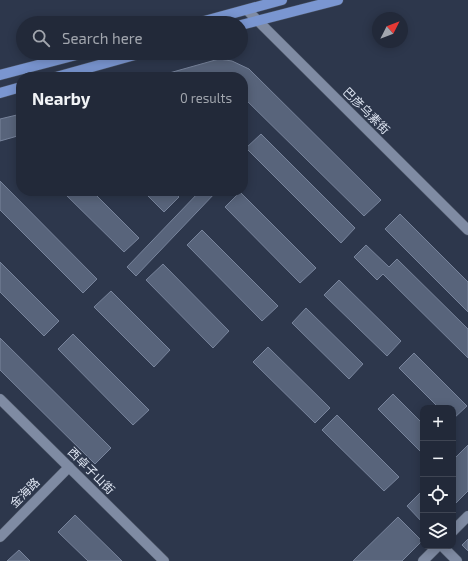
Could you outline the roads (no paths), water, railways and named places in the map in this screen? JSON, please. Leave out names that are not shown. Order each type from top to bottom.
[{"type":"main road","points":[[223,16],[282,0]]},
{"type":"main road","points":[[248,23],[338,0]]},
{"type":"main road","points":[[0,76],[58,60]]},
{"type":"main road","points":[[74,72],[117,60]]},
{"type":"main road","points":[[0,93],[16,88]]},
{"type":"street","name":"巴彦乌素街","points":[[249,9],[468,230]]},
{"type":"street","name":"巴彦乌素街","points":[[259,20],[468,224]]},
{"type":"street","name":"西卓子山街","points":[[0,399],[164,561]]},
{"type":"street","name":"金海路","points":[[0,537],[69,468]]},
{"type":"street","points":[[456,528],[468,516]]},
{"type":"street","points":[[423,561],[435,549]]},
{"type":"street","points":[[445,549],[457,561]]}]
